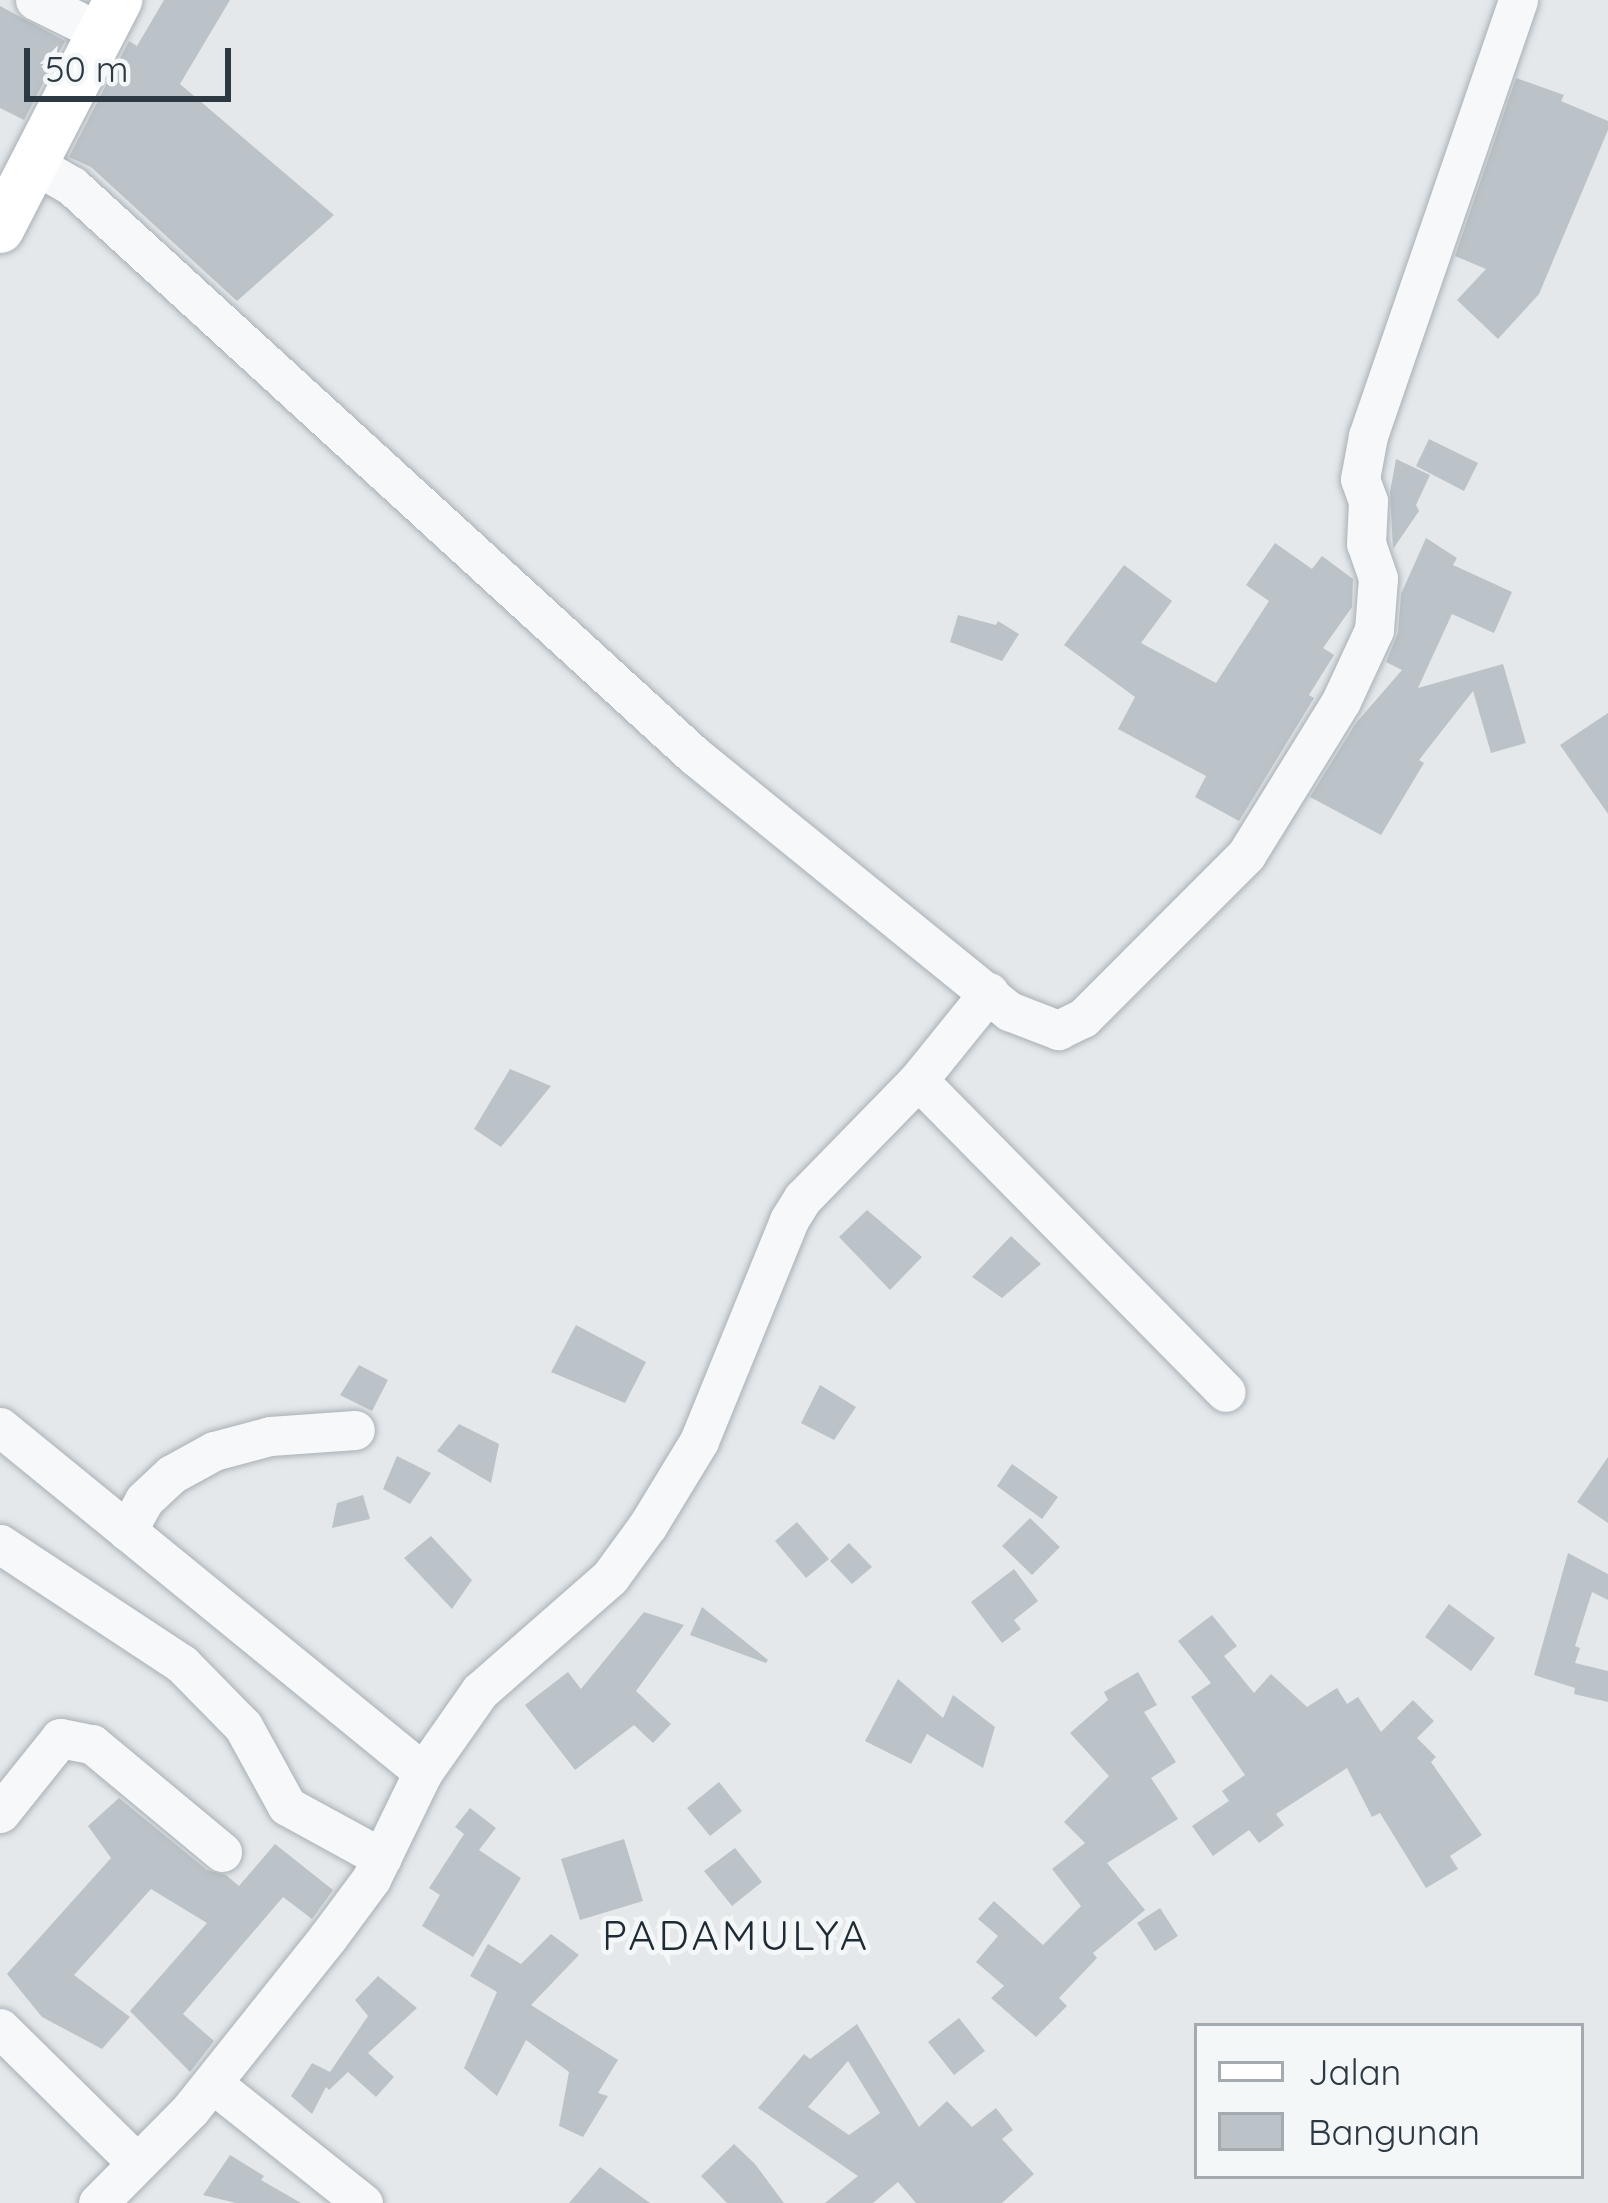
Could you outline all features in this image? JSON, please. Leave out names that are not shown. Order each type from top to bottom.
[{"type":"main road","points":[[0,229],[110,16]]},
{"type":"street","points":[[35,0],[110,16]]},
{"type":"street","points":[[34,164],[72,186],[695,756],[1009,1011],[1058,1030],[1083,1018],[1246,855],[1341,701],[1374,630],[1378,578],[1366,544],[1368,501],[1360,479],[1368,436],[1518,0]]},
{"type":"street","points":[[98,2203],[212,2083],[328,1937],[382,1858],[424,1772],[480,1691],[610,1577],[699,1442],[789,1220],[866,1130],[918,1080],[988,992]]},
{"type":"street","points":[[918,1080],[1226,1392]]},
{"type":"street","points":[[0,1427],[424,1772]]},
{"type":"street","points":[[128,1531],[145,1500],[172,1474],[214,1451],[270,1436],[355,1430]]},
{"type":"street","points":[[0,1544],[182,1664],[243,1726],[287,1806],[382,1858]]},
{"type":"street","points":[[0,1813],[60,1738],[92,1744],[222,1852]]},
{"type":"street","points":[[0,2028],[137,2164]]},
{"type":"street","points":[[212,2083],[363,2203]]},
{"type":"building","points":[[164,0],[230,0],[180,84],[334,215],[237,301],[91,167],[69,157],[129,41],[137,46]]},
{"type":"building","points":[[0,6],[65,41],[24,120],[0,108]]},
{"type":"building","points":[[1516,78],[1564,95],[1561,101],[1608,121],[1608,130],[1539,294],[1498,339],[1457,300],[1486,269],[1455,256]]},
{"type":"building","points":[[1429,439],[1478,463],[1464,491],[1416,466]]},
{"type":"building","points":[[1396,459],[1430,475],[1416,505],[1419,511],[1393,549],[1390,492]]},
{"type":"building","points":[[1426,538],[1457,558],[1453,565],[1512,592],[1494,633],[1452,614],[1418,688],[1503,664],[1526,743],[1491,753],[1473,691],[1419,760],[1424,763],[1381,835],[1310,797],[1356,723],[1402,670],[1386,662],[1398,633],[1401,594]]},
{"type":"building","points":[[1275,543],[1312,569],[1322,556],[1353,579],[1352,607],[1323,648],[1334,655],[1309,695],[1314,698],[1239,821],[1195,797],[1206,776],[1118,729],[1135,697],[1064,645],[1124,565],[1172,601],[1141,643],[1216,683],[1269,601],[1246,585]]},
{"type":"building","points":[[958,615],[996,625],[998,621],[1019,634],[1002,661],[950,642]]},
{"type":"building","points":[[1608,713],[1608,814],[1560,745]]},
{"type":"building","points":[[510,1069],[551,1086],[501,1147],[474,1129]]},
{"type":"building","points":[[867,1210],[922,1257],[890,1290],[839,1237]]},
{"type":"building","points":[[1011,1236],[1041,1264],[1002,1298],[972,1277]]},
{"type":"building","points":[[576,1325],[646,1362],[625,1403],[551,1372]]},
{"type":"building","points":[[359,1365],[388,1380],[372,1411],[340,1395]]},
{"type":"building","points":[[820,1385],[856,1407],[834,1440],[801,1423]]},
{"type":"building","points":[[459,1424],[499,1444],[491,1483],[437,1451]]},
{"type":"building","points":[[397,1456],[431,1473],[410,1504],[383,1489]]},
{"type":"building","points":[[1608,1457],[1608,1523],[1577,1502]]},
{"type":"building","points":[[1012,1464],[1058,1497],[1042,1519],[997,1486]]},
{"type":"building","points":[[363,1495],[370,1519],[332,1528],[337,1503]]},
{"type":"building","points":[[1030,1518],[1060,1547],[1032,1575],[1002,1546]]},
{"type":"building","points":[[797,1522],[829,1559],[806,1578],[775,1541]]},
{"type":"building","points":[[431,1536],[472,1580],[452,1609],[404,1558]]},
{"type":"building","points":[[849,1543],[872,1567],[852,1584],[830,1561]]},
{"type":"building","points":[[1568,1553],[1608,1574],[1608,1600],[1592,1592],[1575,1646],[1580,1648],[1575,1663],[1608,1671],[1608,1702],[1574,1694],[1575,1688],[1534,1675]]},
{"type":"building","points":[[1014,1569],[1038,1601],[1014,1620],[1021,1629],[1002,1643],[971,1602]]},
{"type":"building","points":[[1449,1604],[1495,1638],[1471,1671],[1425,1637]]},
{"type":"building","points":[[702,1607],[768,1660],[766,1663],[690,1635]]},
{"type":"building","points":[[644,1612],[684,1625],[636,1691],[671,1724],[653,1743],[634,1725],[575,1770],[525,1705],[568,1672],[581,1689]]},
{"type":"building","points":[[1212,1615],[1237,1646],[1224,1656],[1254,1693],[1271,1674],[1307,1707],[1337,1688],[1347,1704],[1358,1697],[1381,1732],[1413,1700],[1434,1721],[1417,1738],[1436,1757],[1431,1762],[1482,1835],[1450,1856],[1458,1869],[1426,1888],[1380,1813],[1372,1817],[1347,1768],[1276,1814],[1284,1825],[1259,1843],[1249,1830],[1213,1856],[1192,1826],[1229,1801],[1222,1791],[1245,1775],[1191,1697],[1211,1683],[1178,1641]]},
{"type":"building","points":[[1138,1672],[1157,1705],[1144,1712],[1176,1762],[1151,1778],[1178,1819],[1107,1863],[1145,1910],[1093,1953],[1097,1958],[1059,1998],[1067,2006],[1036,2037],[991,1998],[1004,1986],[976,1962],[998,1936],[978,1919],[994,1901],[1043,1945],[1081,1906],[1052,1869],[1085,1843],[1064,1822],[1109,1776],[1070,1733],[1108,1700],[1104,1692]]},
{"type":"building","points":[[898,1679],[943,1718],[953,1695],[995,1727],[983,1768],[927,1734],[911,1764],[865,1741]]},
{"type":"building","points":[[719,1782],[742,1811],[710,1836],[687,1808]]},
{"type":"building","points":[[119,1798],[207,1870],[226,1875],[239,1886],[275,1844],[333,1890],[312,1919],[283,1897],[183,2014],[214,2041],[190,2072],[130,2011],[207,1923],[151,1889],[74,1975],[130,2017],[102,2049],[42,2017],[7,1974],[111,1858],[88,1826]]},
{"type":"building","points":[[470,1808],[496,1828],[479,1850],[521,1878],[473,1957],[422,1926],[440,1895],[429,1888],[464,1834],[455,1827]]},
{"type":"building","points":[[624,1839],[643,1901],[580,1920],[561,1859]]},
{"type":"building","points":[[735,1848],[762,1882],[732,1906],[704,1871]]},
{"type":"building","points":[[1160,1908],[1178,1936],[1155,1951],[1137,1923]]},
{"type":"building","points":[[551,1934],[579,1955],[531,2005],[618,2060],[598,2093],[608,2096],[583,2137],[559,2126],[569,2072],[526,2040],[497,2096],[464,2068],[497,1992],[470,1976],[488,1944],[521,1964]]},
{"type":"building","points":[[378,1976],[417,2008],[368,2053],[394,2077],[376,2097],[348,2072],[329,2090],[326,2087],[312,2114],[291,2096],[312,2063],[330,2072],[368,2016],[355,2000]]},
{"type":"building","points":[[959,2018],[985,2051],[954,2075],[928,2042]]},
{"type":"building","points":[[857,2024],[919,2127],[947,2101],[972,2127],[996,2108],[1013,2130],[1002,2139],[1034,2174],[1002,2203],[916,2203],[898,2182],[873,2203],[825,2203],[858,2176],[758,2108],[804,2054],[810,2059]],"holes":[[[848,2061],[880,2113],[849,2135],[808,2107]]]},
{"type":"building","points":[[734,2144],[784,2203],[727,2203],[701,2176]]},
{"type":"building","points":[[230,2155],[301,2203],[236,2203],[203,2195]]},
{"type":"building","points":[[600,2167],[650,2203],[569,2203]]},
{"type":"district","name":"PADAMULYA","points":[[736,1935]]}]
